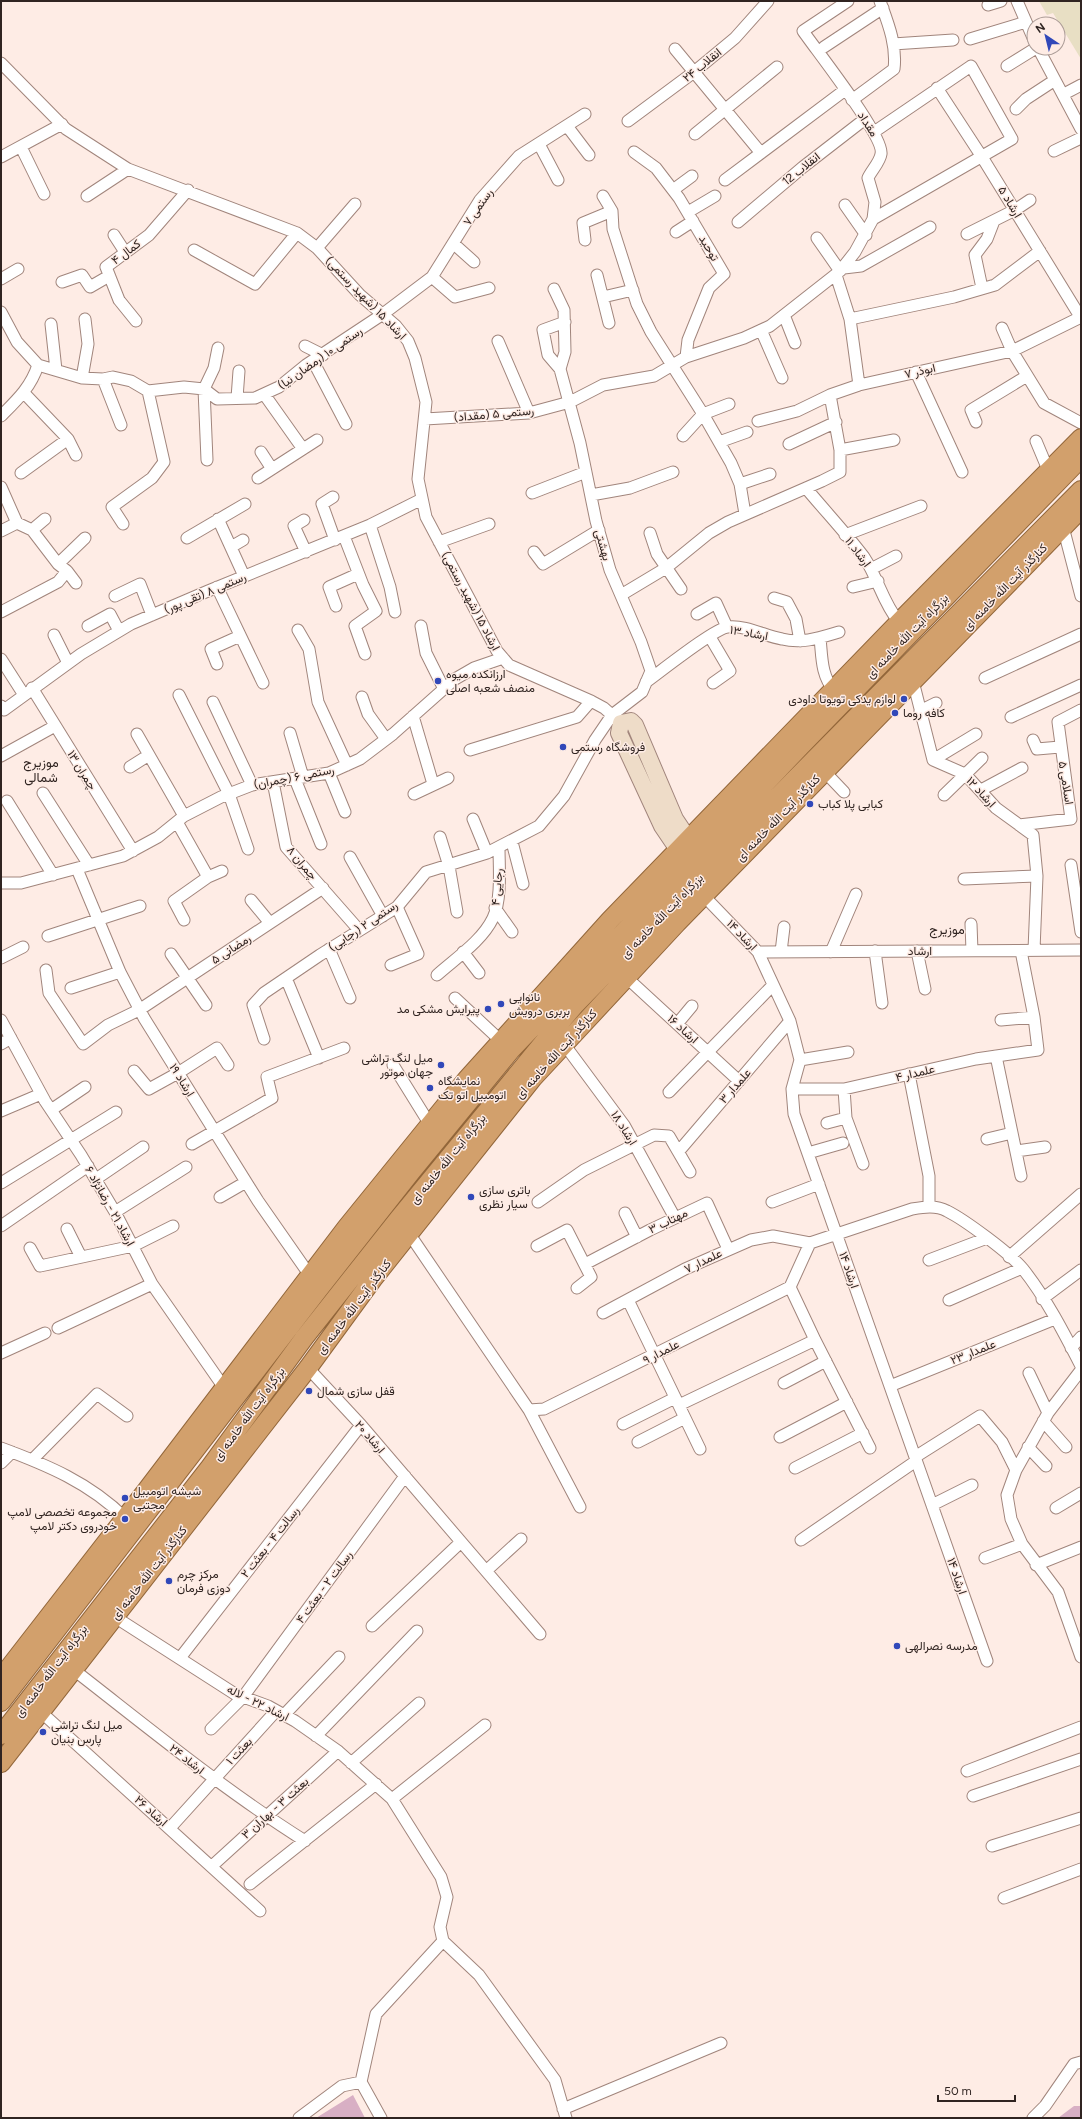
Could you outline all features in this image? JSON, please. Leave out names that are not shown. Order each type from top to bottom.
[{"type":"highway","points":[[405,1167],[429,1123],[473,1084],[501,1041],[541,1007],[610,920],[657,873],[680,840],[709,819],[794,742],[834,690],[1081,438]]},
{"type":"highway","name":"بزرگراه آیت الله خامنه ای","points":[[1,1702],[21,1664],[352,1234],[473,1084],[541,1007],[680,840],[794,742],[971,570],[1081,458]]},
{"type":"highway","name":"بزرگراه آیت الله خامنه ای","points":[[1,1735],[91,1617],[203,1489],[324,1314],[399,1218],[582,1012],[795,790],[1036,545],[1081,490]]},
{"type":"highway","name":"کنارگذر آیت الله خامنه ای","points":[[600,993],[626,977],[704,896],[795,790],[824,771],[913,682],[1036,545],[1063,527],[1081,509]]},
{"type":"highway","points":[[950,570],[971,570]]},
{"type":"highway","name":"کنارگذر آیت الله خامنه ای","points":[[1,1763],[111,1623],[203,1489],[308,1368],[338,1325],[410,1235],[466,1161],[527,1074],[564,1044],[582,1012]]},
{"type":"highway","points":[[92,1573],[125,1518],[229,1394],[311,1277],[352,1234]]},
{"type":"highway","points":[[324,1314],[338,1325]]},
{"type":"highway","points":[[91,1617],[111,1623]]},
{"type":"highway","points":[[1,1678],[21,1664]]},
{"type":"main road","name":"ارشاد ۱۵ (شهید رستمی)","points":[[617,719],[631,721],[635,725],[680,840]]},
{"type":"street","name":"انقلاب ۲۴","points":[[628,121],[694,72],[735,38],[768,1]]},
{"type":"street","name":"مقداد","points":[[840,271],[866,235],[873,219],[875,202],[868,178],[881,154],[880,143],[866,119],[803,31],[848,1]]},
{"type":"street","points":[[988,5],[1001,1]]},
{"type":"street","points":[[970,39],[1026,22],[1017,1]]},
{"type":"street","points":[[824,47],[882,5],[893,44],[895,57],[894,69],[852,100]]},
{"type":"street","points":[[893,44],[953,40]]},
{"type":"street","points":[[674,48],[761,153]]},
{"type":"street","points":[[1007,66],[1026,55]]},
{"type":"street","points":[[1042,56],[1064,94],[1081,129]]},
{"type":"street","name":"ارشاد ۱۵ (شهید رستمی)","points":[[1,63],[62,124],[128,169],[188,190],[298,233],[317,248],[360,295],[396,326],[408,341],[415,358],[426,402],[418,479],[426,517],[497,651],[509,665],[528,675],[591,701],[617,719]]},
{"type":"street","points":[[873,219],[1012,139],[971,66],[874,132]]},
{"type":"street","points":[[695,134],[777,67]]},
{"type":"street","points":[[1016,109],[1026,99],[1056,80]]},
{"type":"street","points":[[1064,94],[1081,85]]},
{"type":"street","name":"ارشاد ۵","points":[[937,88],[982,157],[1081,318]]},
{"type":"street","points":[[725,180],[845,90]]},
{"type":"street","name":"رستمی ۷","points":[[383,314],[432,277],[454,244],[480,200],[519,156],[585,114]]},
{"type":"street","name":"انقلاب 12","points":[[738,222],[804,166],[866,119]]},
{"type":"street","points":[[1,158],[62,124]]},
{"type":"street","points":[[567,126],[589,155]]},
{"type":"street","points":[[1054,151],[1081,138]]},
{"type":"street","points":[[539,144],[558,180]]},
{"type":"street","points":[[21,147],[44,194]]},
{"type":"street","name":"توحید","points":[[634,152],[656,168],[673,190],[724,274],[709,288],[688,340],[686,357]]},
{"type":"street","points":[[88,196],[128,169]]},
{"type":"street","points":[[673,190],[692,176]]},
{"type":"street","name":"کمال ۴","points":[[136,321],[119,300],[106,267],[148,235],[188,190]]},
{"type":"street","points":[[603,196],[612,212],[613,229],[633,290],[651,332],[674,366],[719,442],[740,484],[745,514]]},
{"type":"street","points":[[676,232],[690,217],[715,196]]},
{"type":"street","points":[[967,234],[1015,210],[1030,200]]},
{"type":"street","points":[[317,248],[355,204]]},
{"type":"street","points":[[845,205],[866,235]]},
{"type":"street","points":[[585,240],[583,223],[612,212]]},
{"type":"street","points":[[982,288],[975,255],[987,239],[994,221]]},
{"type":"street","points":[[840,271],[860,266],[930,228]]},
{"type":"street","points":[[194,250],[255,284],[298,233]]},
{"type":"street","points":[[114,235],[125,252]]},
{"type":"street","points":[[817,238],[840,271],[850,319],[859,386]]},
{"type":"street","points":[[454,244],[474,262]]},
{"type":"street","points":[[850,319],[954,297],[995,285],[1040,251]]},
{"type":"street","points":[[1,279],[18,269]]},
{"type":"street","name":"رستمی ۵ (مقداد)","points":[[425,419],[529,413],[570,402],[603,385],[654,376],[674,366],[686,357],[744,338],[761,330],[784,315],[840,271]]},
{"type":"street","points":[[62,282],[82,275],[90,287],[109,276]]},
{"type":"street","points":[[597,275],[609,323]]},
{"type":"street","points":[[432,277],[455,296],[489,288]]},
{"type":"street","points":[[554,289],[564,310],[565,322],[565,352],[560,369]]},
{"type":"street","points":[[603,297],[633,290]]},
{"type":"street","points":[[1,312],[17,342],[47,367],[82,378],[103,379],[113,377],[131,381],[148,392],[164,462],[152,478],[112,507],[123,524]]},
{"type":"street","name":"رستمی ۱۰ (رمضان نیا)","points":[[148,392],[184,387],[204,389],[218,399],[255,398],[279,387],[312,361],[383,314]]},
{"type":"street","points":[[784,315],[795,343]]},
{"type":"street","name":"ابوذر ۷","points":[[758,421],[797,411],[830,395],[859,386],[1012,351],[1081,318]]},
{"type":"street","points":[[82,378],[88,344],[85,320]]},
{"type":"street","points":[[560,369],[548,355],[543,330],[565,322]]},
{"type":"street","points":[[1,416],[24,393],[34,378],[47,367],[51,324]]},
{"type":"street","points":[[1002,328],[1012,351],[1044,403],[1081,423]]},
{"type":"street","points":[[761,330],[782,378]]},
{"type":"street","points":[[498,341],[529,413]]},
{"type":"street","points":[[304,346],[323,354]]},
{"type":"street","points":[[207,460],[204,389],[214,368],[218,348]]},
{"type":"street","points":[[312,361],[346,424]]},
{"type":"street","name":"بهشتی","points":[[560,369],[570,402],[599,530],[610,570],[641,642],[651,671],[646,682]]},
{"type":"street","points":[[237,398],[239,371]]},
{"type":"street","points":[[916,372],[962,472]]},
{"type":"street","points":[[976,422],[971,410],[1027,376]]},
{"type":"street","points":[[103,379],[121,425]]},
{"type":"street","points":[[24,393],[68,439],[76,454]]},
{"type":"street","points":[[264,394],[303,449]]},
{"type":"street","points":[[621,595],[666,568],[710,533],[745,514],[840,472],[840,450],[830,395]]},
{"type":"street","points":[[683,436],[703,414],[729,404]]},
{"type":"street","points":[[789,444],[836,422]]},
{"type":"street","points":[[719,442],[747,432]]},
{"type":"street","points":[[21,473],[68,439]]},
{"type":"street","points":[[258,478],[317,440]]},
{"type":"street","points":[[840,450],[894,440]]},
{"type":"street","points":[[1036,441],[1049,472]]},
{"type":"street","points":[[261,452],[272,469]]},
{"type":"street","points":[[532,493],[586,472]]},
{"type":"street","points":[[591,495],[630,488],[673,472]]},
{"type":"street","points":[[740,484],[770,474]]},
{"type":"street","points":[[1,487],[17,522],[32,530],[76,583]]},
{"type":"street","name":"ارشاد ۱۱","points":[[806,488],[864,557],[878,581],[890,611],[899,622]]},
{"type":"street","points":[[333,497],[322,504],[376,611],[355,626],[365,654]]},
{"type":"street","name":"رستمی ۸ (تقی پور)","points":[[1,706],[4,710],[68,663],[119,632],[152,615],[217,587],[370,526],[422,499]]},
{"type":"street","points":[[187,538],[245,504]]},
{"type":"street","points":[[845,535],[921,506]]},
{"type":"street","points":[[32,530],[45,519]]},
{"type":"street","points":[[218,519],[244,576]]},
{"type":"street","points":[[304,520],[294,526],[306,552]]},
{"type":"street","points":[[1,531],[17,522]]},
{"type":"street","points":[[439,542],[488,524]]},
{"type":"street","points":[[370,526],[390,587],[395,612]]},
{"type":"street","points":[[1063,527],[1081,596]]},
{"type":"street","points":[[534,552],[543,564],[599,530]]},
{"type":"street","points":[[650,533],[657,554],[681,588]]},
{"type":"street","points":[[1,612],[58,582],[63,568],[86,538]]},
{"type":"street","points":[[231,547],[243,540]]},
{"type":"street","points":[[871,569],[896,556]]},
{"type":"street","points":[[336,606],[329,587],[358,574]]},
{"type":"street","points":[[853,587],[878,581]]},
{"type":"street","points":[[115,596],[140,584],[152,615]]},
{"type":"street","points":[[217,587],[262,683]]},
{"type":"street","points":[[774,598],[787,602],[796,618],[800,641]]},
{"type":"street","points":[[697,614],[716,603],[727,627]]},
{"type":"street","points":[[88,626],[110,614],[119,632]]},
{"type":"street","points":[[421,626],[426,653],[444,689]]},
{"type":"street","name":"ارشاد ۱۳","points":[[646,682],[710,637],[727,627],[753,631],[783,640],[800,641],[810,641],[839,632]]},
{"type":"street","points":[[298,630],[309,649],[318,702],[347,765]]},
{"type":"street","points":[[985,678],[1081,634]]},
{"type":"street","points":[[54,635],[68,663]]},
{"type":"street","points":[[217,664],[211,649],[240,636]]},
{"type":"street","points":[[710,637],[730,671],[713,683]]},
{"type":"street","points":[[820,638],[827,682],[834,690]]},
{"type":"street","name":"رستمی ۶ (چمران)","points":[[1,882],[21,883],[123,856],[158,837],[180,819],[229,794],[252,785],[329,773],[347,765],[360,759],[386,739],[455,679],[474,668],[503,658]]},
{"type":"street","name":"چمران ۱۳","points":[[1,659],[55,726],[133,851]]},
{"type":"street","name":"رستمی ۲ (رجایی)","points":[[264,1039],[253,1005],[264,993],[329,949],[398,907],[426,872],[487,853],[512,842],[539,826],[564,796],[595,740],[642,692],[646,682]]},
{"type":"street","points":[[913,682],[933,760],[976,734]]},
{"type":"street","points":[[1011,717],[1081,685]]},
{"type":"street","points":[[179,695],[229,794],[248,849]]},
{"type":"street","points":[[362,697],[368,714],[386,739]]},
{"type":"street","points":[[470,750],[577,717],[591,701]]},
{"type":"street","points":[[213,702],[252,785]]},
{"type":"street","points":[[920,711],[936,703]]},
{"type":"street","name":"اسلامی ۵","points":[[1019,826],[1071,819],[1060,747],[1058,722],[1081,710]]},
{"type":"street","points":[[413,716],[433,784]]},
{"type":"street","points":[[1,756],[55,726]]},
{"type":"street","points":[[137,734],[149,755],[208,877]]},
{"type":"street","points":[[290,734],[299,778],[321,844]]},
{"type":"street","points":[[1033,740],[1038,749],[1060,747]]},
{"type":"street","points":[[130,768],[149,755]]},
{"type":"street","points":[[944,795],[982,758]]},
{"type":"street","name":"ارشاد ۱۲","points":[[933,760],[965,774],[996,808],[1019,826],[1034,835],[1037,876]]},
{"type":"street","points":[[981,790],[1022,768]]},
{"type":"street","points":[[824,771],[844,792]]},
{"type":"street","points":[[329,773],[345,812]]},
{"type":"street","points":[[414,794],[448,778]]},
{"type":"street","name":"چمران ۸","points":[[273,782],[286,847],[359,930]]},
{"type":"street","points":[[43,793],[89,865]]},
{"type":"street","points":[[7,802],[52,875]]},
{"type":"street","points":[[473,818],[487,853]]},
{"type":"street","points":[[440,837],[449,866],[457,912]]},
{"type":"street","points":[[512,842],[524,884]]},
{"type":"street","name":"رجایی ۴","points":[[437,975],[482,935],[494,917],[499,892],[499,847]]},
{"type":"street","points":[[350,857],[383,916]]},
{"type":"street","points":[[1071,865],[1081,932]]},
{"type":"street","name":"ارشاد ۱۹","points":[[77,869],[120,972],[139,1010],[246,1182],[311,1277]]},
{"type":"street","points":[[184,920],[174,901],[208,877],[222,871]]},
{"type":"street","points":[[964,879],[1037,876],[1034,950]]},
{"type":"street","name":"رمضانی ۵","points":[[46,970],[49,993],[83,1044],[108,1025],[139,1010],[323,888]]},
{"type":"street","points":[[831,952],[856,894]]},
{"type":"street","name":"ارشاد ۱۴","points":[[704,896],[758,952],[790,1021],[800,1060],[792,1089],[794,1114],[987,1661]]},
{"type":"street","points":[[251,900],[270,923]]},
{"type":"street","points":[[48,936],[140,906]]},
{"type":"street","points":[[391,965],[418,954],[398,907]]},
{"type":"street","points":[[495,908],[512,932]]},
{"type":"street","points":[[971,924],[972,951]]},
{"type":"street","points":[[781,952],[784,927]]},
{"type":"street","points":[[1,958],[23,947]]},
{"type":"street","points":[[329,949],[350,998]]},
{"type":"street","points":[[1001,1020],[1034,1017],[1021,950]]},
{"type":"street","name":"ارشاد","points":[[758,952],[1081,950]]},
{"type":"street","points":[[917,951],[925,989]]},
{"type":"street","points":[[463,952],[479,973]]},
{"type":"street","points":[[875,952],[882,1003]]},
{"type":"street","points":[[171,954],[206,1005]]},
{"type":"street","points":[[71,988],[120,972]]},
{"type":"street","name":"ارشاد ۱۶","points":[[626,977],[740,1081]]},
{"type":"street","points":[[286,978],[319,1058]]},
{"type":"street","points":[[669,1092],[773,985]]},
{"type":"street","points":[[455,998],[501,1041]]},
{"type":"street","points":[[677,1024],[692,1006]]},
{"type":"street","name":"علمدار ۴","points":[[792,1089],[844,1089],[996,1056],[1038,1050],[1034,1017]]},
{"type":"street","name":"ارشاد ۲۱ - رضانژاد ۶","points":[[1,1020],[6,1041],[96,1179],[115,1212],[152,1284],[229,1394]]},
{"type":"street","name":"علمدار ۳","points":[[679,1151],[790,1021]]},
{"type":"street","name":"ارشاد ۱۸","points":[[564,1044],[624,1125],[675,1218]]},
{"type":"street","points":[[134,1071],[149,1089],[178,1073],[217,1048],[228,1065]]},
{"type":"street","points":[[192,1144],[272,1098],[267,1077],[344,1048]]},
{"type":"street","points":[[800,1060],[848,1052]]},
{"type":"street","points":[[996,1056],[1021,1176]]},
{"type":"street","points":[[393,1065],[429,1123]]},
{"type":"street","points":[[909,1074],[929,1176],[929,1206]]},
{"type":"street","points":[[51,1110],[85,1087]]},
{"type":"street","points":[[844,1089],[846,1118],[863,1164]]},
{"type":"street","points":[[1,1111],[41,1094]]},
{"type":"street","points":[[1,1183],[116,1112]]},
{"type":"street","points":[[827,1123],[846,1118]]},
{"type":"street","points":[[987,1139],[1012,1133]]},
{"type":"street","points":[[538,1202],[584,1170],[654,1135],[669,1136],[690,1172]]},
{"type":"street","points":[[808,1153],[843,1143]]},
{"type":"street","points":[[96,1179],[144,1147]]},
{"type":"street","points":[[1016,1151],[1045,1147]]},
{"type":"street","points":[[1,1226],[88,1166]]},
{"type":"street","points":[[115,1212],[186,1167]]},
{"type":"street","points":[[220,1197],[246,1182]]},
{"type":"street","points":[[772,1202],[819,1184]]},
{"type":"street","points":[[1009,1256],[1081,1194]]},
{"type":"street","name":"مهتاب ۳","points":[[585,1264],[707,1203],[728,1249]]},
{"type":"street","points":[[870,1448],[790,1287],[810,1243],[912,1209],[929,1206],[947,1211],[987,1238],[1022,1268],[1055,1318],[1081,1366]]},
{"type":"street","points":[[625,1214],[637,1237]]},
{"type":"street","points":[[399,1218],[529,1410],[580,1507]]},
{"type":"street","points":[[30,1248],[40,1266],[133,1246],[173,1226]]},
{"type":"street","points":[[66,1229],[81,1258]]},
{"type":"street","points":[[537,1246],[567,1230],[592,1277],[577,1288]]},
{"type":"street","name":"علمدار ۷","points":[[603,1313],[728,1249],[751,1240],[773,1236],[810,1243]]},
{"type":"street","points":[[930,1260],[987,1238]]},
{"type":"street","points":[[949,1300],[1022,1268]]},
{"type":"street","points":[[1042,1299],[1081,1270]]},
{"type":"street","points":[[58,1328],[152,1284]]},
{"type":"street","name":"علمدار ۹","points":[[529,1410],[544,1409],[655,1356],[790,1287]]},
{"type":"street","points":[[628,1300],[700,1449]]},
{"type":"street","name":"علمدار ۲۳","points":[[890,1386],[1055,1318]]},
{"type":"street","points":[[1,1353],[45,1334]]},
{"type":"street","points":[[1071,1348],[1081,1337]]},
{"type":"street","points":[[623,1424],[677,1402],[815,1340]]},
{"type":"street","points":[[784,1382],[826,1361]]},
{"type":"street","name":"ارشاد ۲۰","points":[[308,1368],[361,1425],[540,1634]]},
{"type":"street","points":[[1081,1370],[1045,1417],[1016,1470],[1007,1495],[1011,1519],[1022,1544],[1036,1565],[1058,1592],[1078,1642],[1081,1656]]},
{"type":"street","points":[[1029,1373],[1045,1417],[1066,1447]]},
{"type":"street","points":[[33,1459],[97,1394],[127,1416]]},
{"type":"street","points":[[780,1437],[847,1402]]},
{"type":"street","points":[[801,1540],[980,1416],[1002,1442],[1016,1470]]},
{"type":"street","points":[[638,1442],[685,1418]]},
{"type":"street","name":"رسالت ۴ - بعثت ۲","points":[[180,1658],[361,1425]]},
{"type":"street","points":[[795,1468],[863,1433]]},
{"type":"street","points":[[1028,1447],[1046,1466]]},
{"type":"street","points":[[1,1448],[33,1459],[88,1488],[108,1501],[125,1518]]},
{"type":"street","points":[[1,1463],[12,1452]]},
{"type":"street","name":"رسالت ۲ - بعثت ۴","points":[[211,1729],[243,1697],[405,1476]]},
{"type":"street","points":[[932,1505],[972,1485]]},
{"type":"street","points":[[1056,1508],[1081,1493]]},
{"type":"street","points":[[486,1571],[521,1539]]},
{"type":"street","points":[[372,1626],[461,1542]]},
{"type":"street","points":[[985,1558],[1022,1544]]},
{"type":"street","points":[[1036,1565],[1081,1547]]},
{"type":"street","name":"ارشاد ۲۲ - لاله","points":[[111,1623],[180,1658],[235,1694],[280,1713],[338,1751],[392,1799],[441,1877],[447,1897],[440,1927],[443,1941]]},
{"type":"street","points":[[316,1736],[417,1631]]},
{"type":"street","name":"بعثت ۱","points":[[170,1828],[213,1779],[339,1657]]},
{"type":"street","name":"ارشاد ۲۴","points":[[74,1670],[213,1779],[265,1816],[305,1841]]},
{"type":"street","points":[[351,1763],[419,1703]]},
{"type":"street","name":"ارشاد ۲۶","points":[[41,1712],[260,1911]]},
{"type":"street","points":[[392,1799],[485,1725]]},
{"type":"street","points":[[967,1771],[1081,1727]]},
{"type":"street","name":"بعثت ۳ - بهاران ۳","points":[[212,1866],[265,1816],[338,1751]]},
{"type":"street","points":[[973,1796],[1081,1759]]},
{"type":"street","points":[[250,1884],[376,1784]]},
{"type":"street","points":[[992,1846],[1081,1818]]},
{"type":"street","points":[[1004,1898],[1081,1869]]},
{"type":"street","points":[[381,2118],[361,2082],[376,2014],[443,1941],[479,1975],[555,2080],[565,2114],[721,2043]]},
{"type":"street","points":[[1033,2118],[1045,2106],[1074,2064],[1081,2062]]},
{"type":"street","points":[[299,2118],[342,2086],[361,2082]]},
{"type":"shaded area","points":[[1039,1],[1081,1],[1081,59],[1066,34],[1066,16],[1055,16],[1053,13],[1047,15]]},
{"type":"shaded area","points":[[353,2095],[365,2118],[316,2118]]},
{"type":"shaded area","points":[[1074,2106],[1081,2106],[1081,2118],[1058,2118]]},
{"type":"place","name":"ارزانکده میوه منصف شعبه اصلی","points":[[438,681]]},
{"type":"place","name":"لوازم یدکی تویوتا داودی","points":[[904,699]]},
{"type":"place","name":"کافه روما","points":[[895,713]]},
{"type":"place","name":"فروشگاه رستمی","points":[[563,747]]},
{"type":"place","name":"کبابی پلا کباب","points":[[810,804]]},
{"type":"place","name":"نانوایی بربری درویش","points":[[501,1004]]},
{"type":"place","name":"پیرایش مشکی مد","points":[[488,1009]]},
{"type":"place","name":"میل لنگ تراشی جهان موتور","points":[[441,1065]]},
{"type":"place","name":"نمایشگاه اتومبیل اتو تک","points":[[430,1088]]},
{"type":"place","name":"باتری سازی سیار نظری","points":[[471,1197]]},
{"type":"place","name":"قفل سازی شمال","points":[[309,1391]]},
{"type":"place","name":"شیشه اتومبیل مجتبی","points":[[125,1498]]},
{"type":"place","name":"مجموعه تخصصی لامپ خودروی دکتر لامپ","points":[[125,1519]]},
{"type":"place","name":"مرکز چرم دوزی فرمان","points":[[169,1581]]},
{"type":"place","name":"مدرسه نصرالهی","points":[[897,1646]]},
{"type":"place","name":"میل لنگ تراشی پارس بنیان","points":[[43,1732]]},
{"type":"district","name":"موزیرج شمالی","points":[[41,770]]},
{"type":"district","name":"موزیرج","points":[[947,929]]}]
